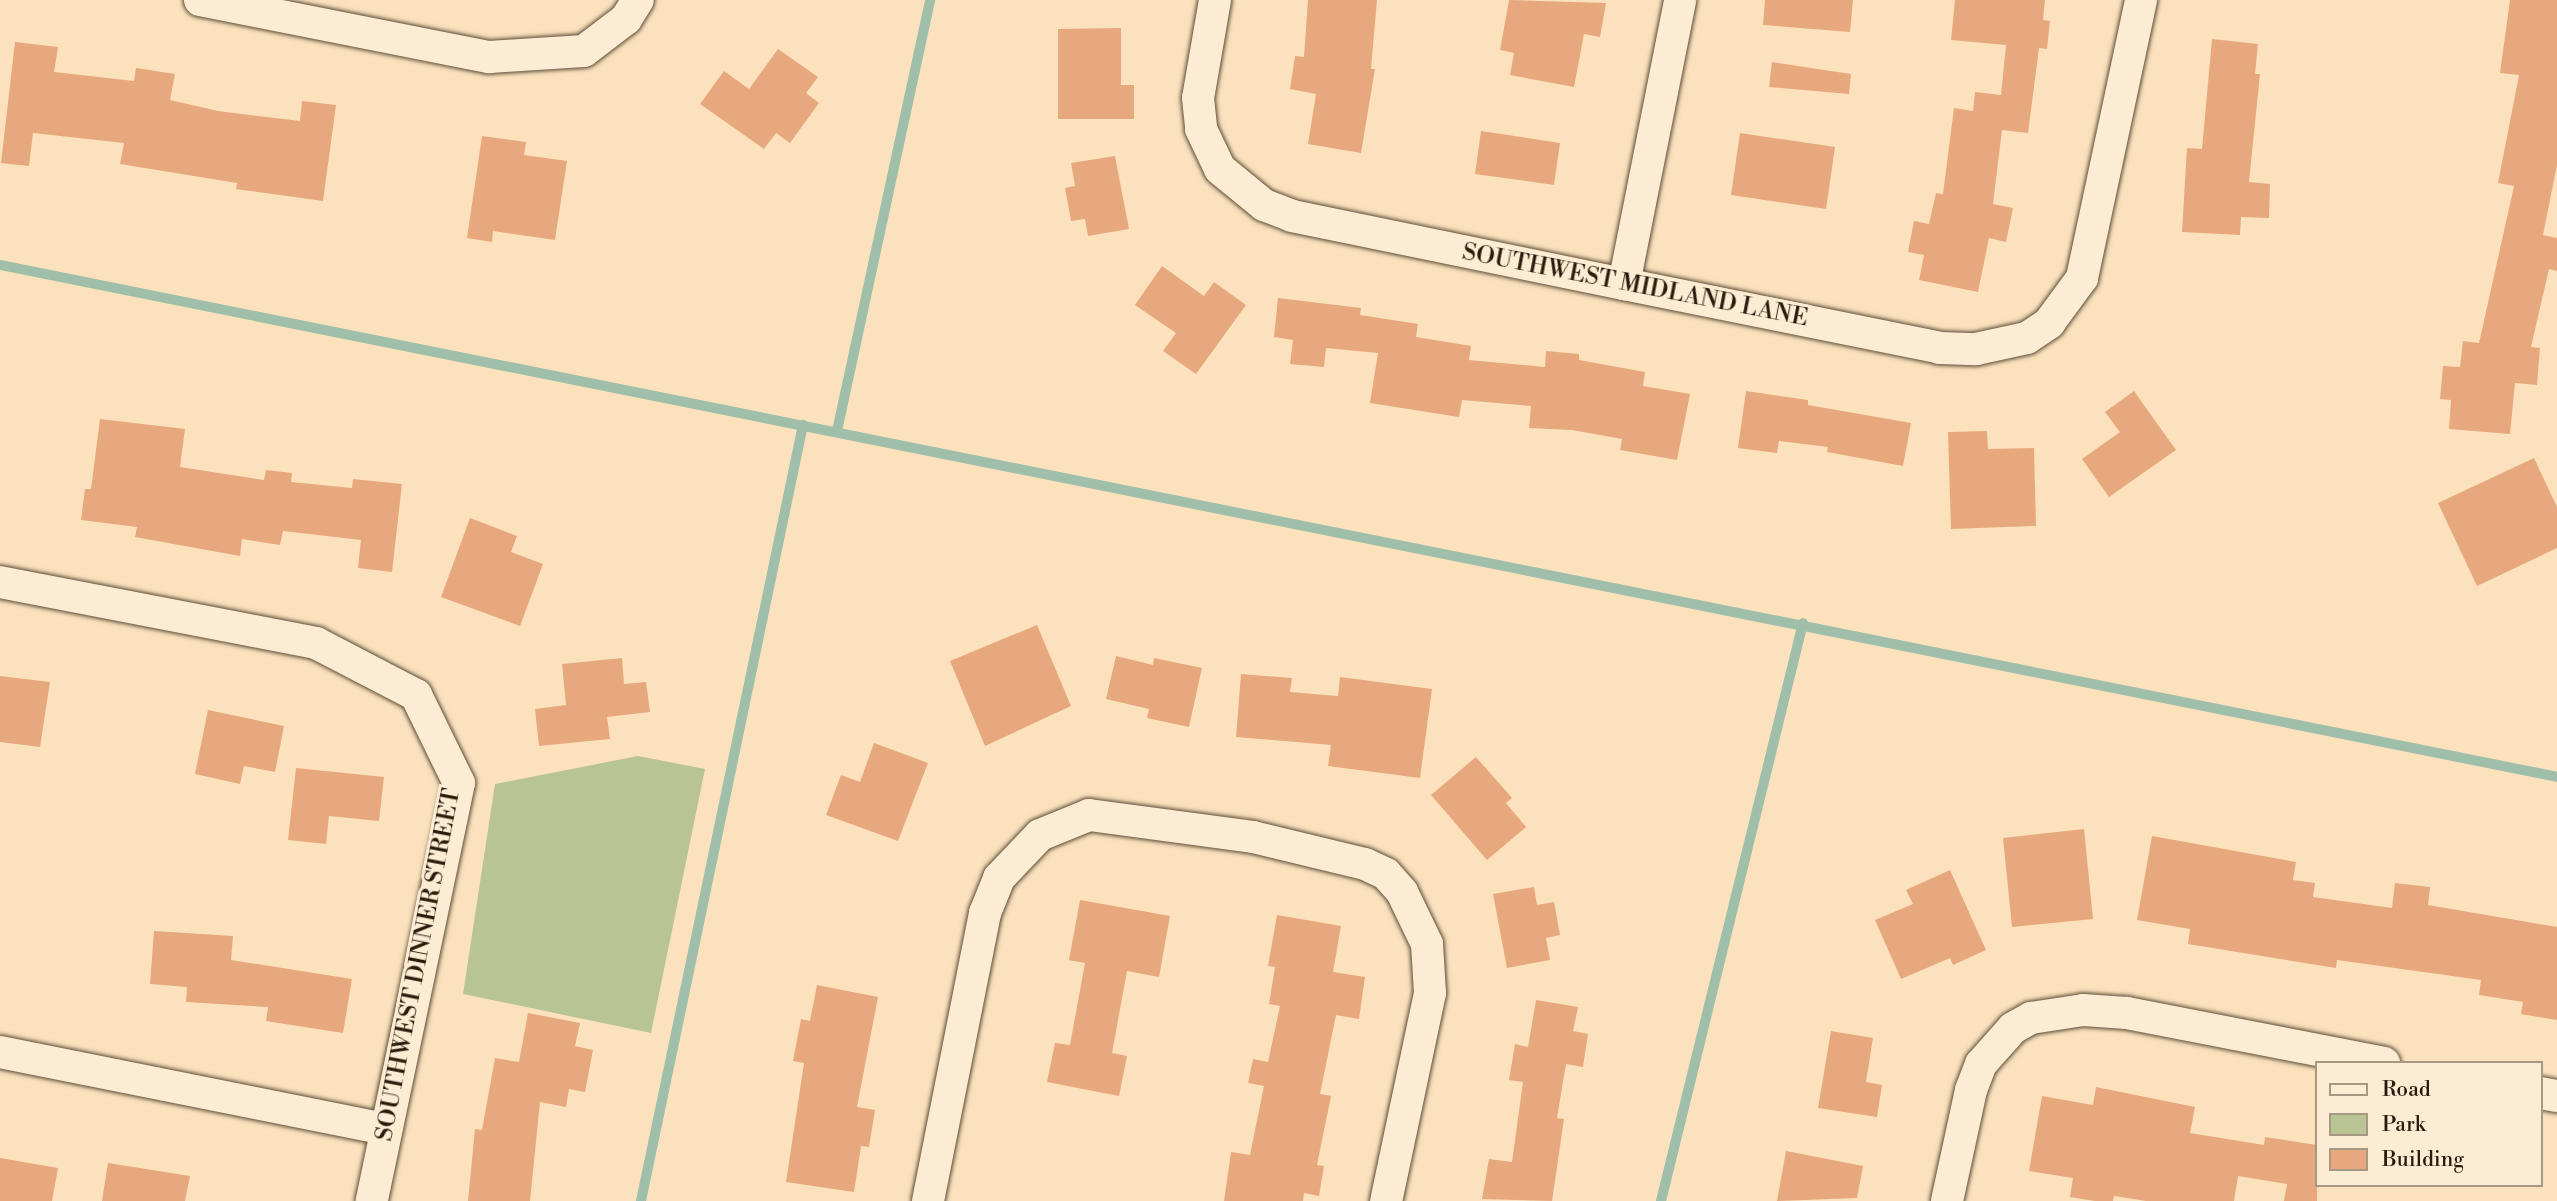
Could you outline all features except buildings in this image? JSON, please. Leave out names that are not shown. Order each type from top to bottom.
[{"type":"street","points":[[200,0],[489,57],[584,51],[626,19],[638,0]]},
{"type":"street","name":"SOUTHWEST MIDLAND LANE","points":[[1215,0],[1198,98],[1200,129],[1220,169],[1264,205],[1292,216],[1623,284],[1940,348],[1976,349],[2026,338],[2049,323],[2082,278],[2141,0]]},
{"type":"street","points":[[1623,284],[1680,0]]},
{"type":"street","name":"SOUTHWEST DINNER STREET","points":[[0,582],[316,643],[416,695],[459,783],[372,1201]]},
{"type":"street","points":[[928,1201],[985,913],[999,878],[1016,856],[1040,835],[1089,815],[1253,837],[1365,864],[1385,874],[1417,917],[1427,944],[1430,993],[1386,1201]]},
{"type":"street","points":[[1947,1201],[1971,1090],[1982,1064],[2013,1028],[2053,1012],[2127,1013],[2374,1061]]},
{"type":"street","points":[[0,1052],[386,1129]]},
{"type":"green space","points":[[638,756],[705,769],[651,1033],[463,994],[495,784]]},
{"type":"waterway","points":[[837,431],[930,0]]},
{"type":"waterway","points":[[0,265],[2557,777]]},
{"type":"waterway","points":[[641,1201],[803,425]]},
{"type":"waterway","points":[[1661,1201],[1803,623]]}]
